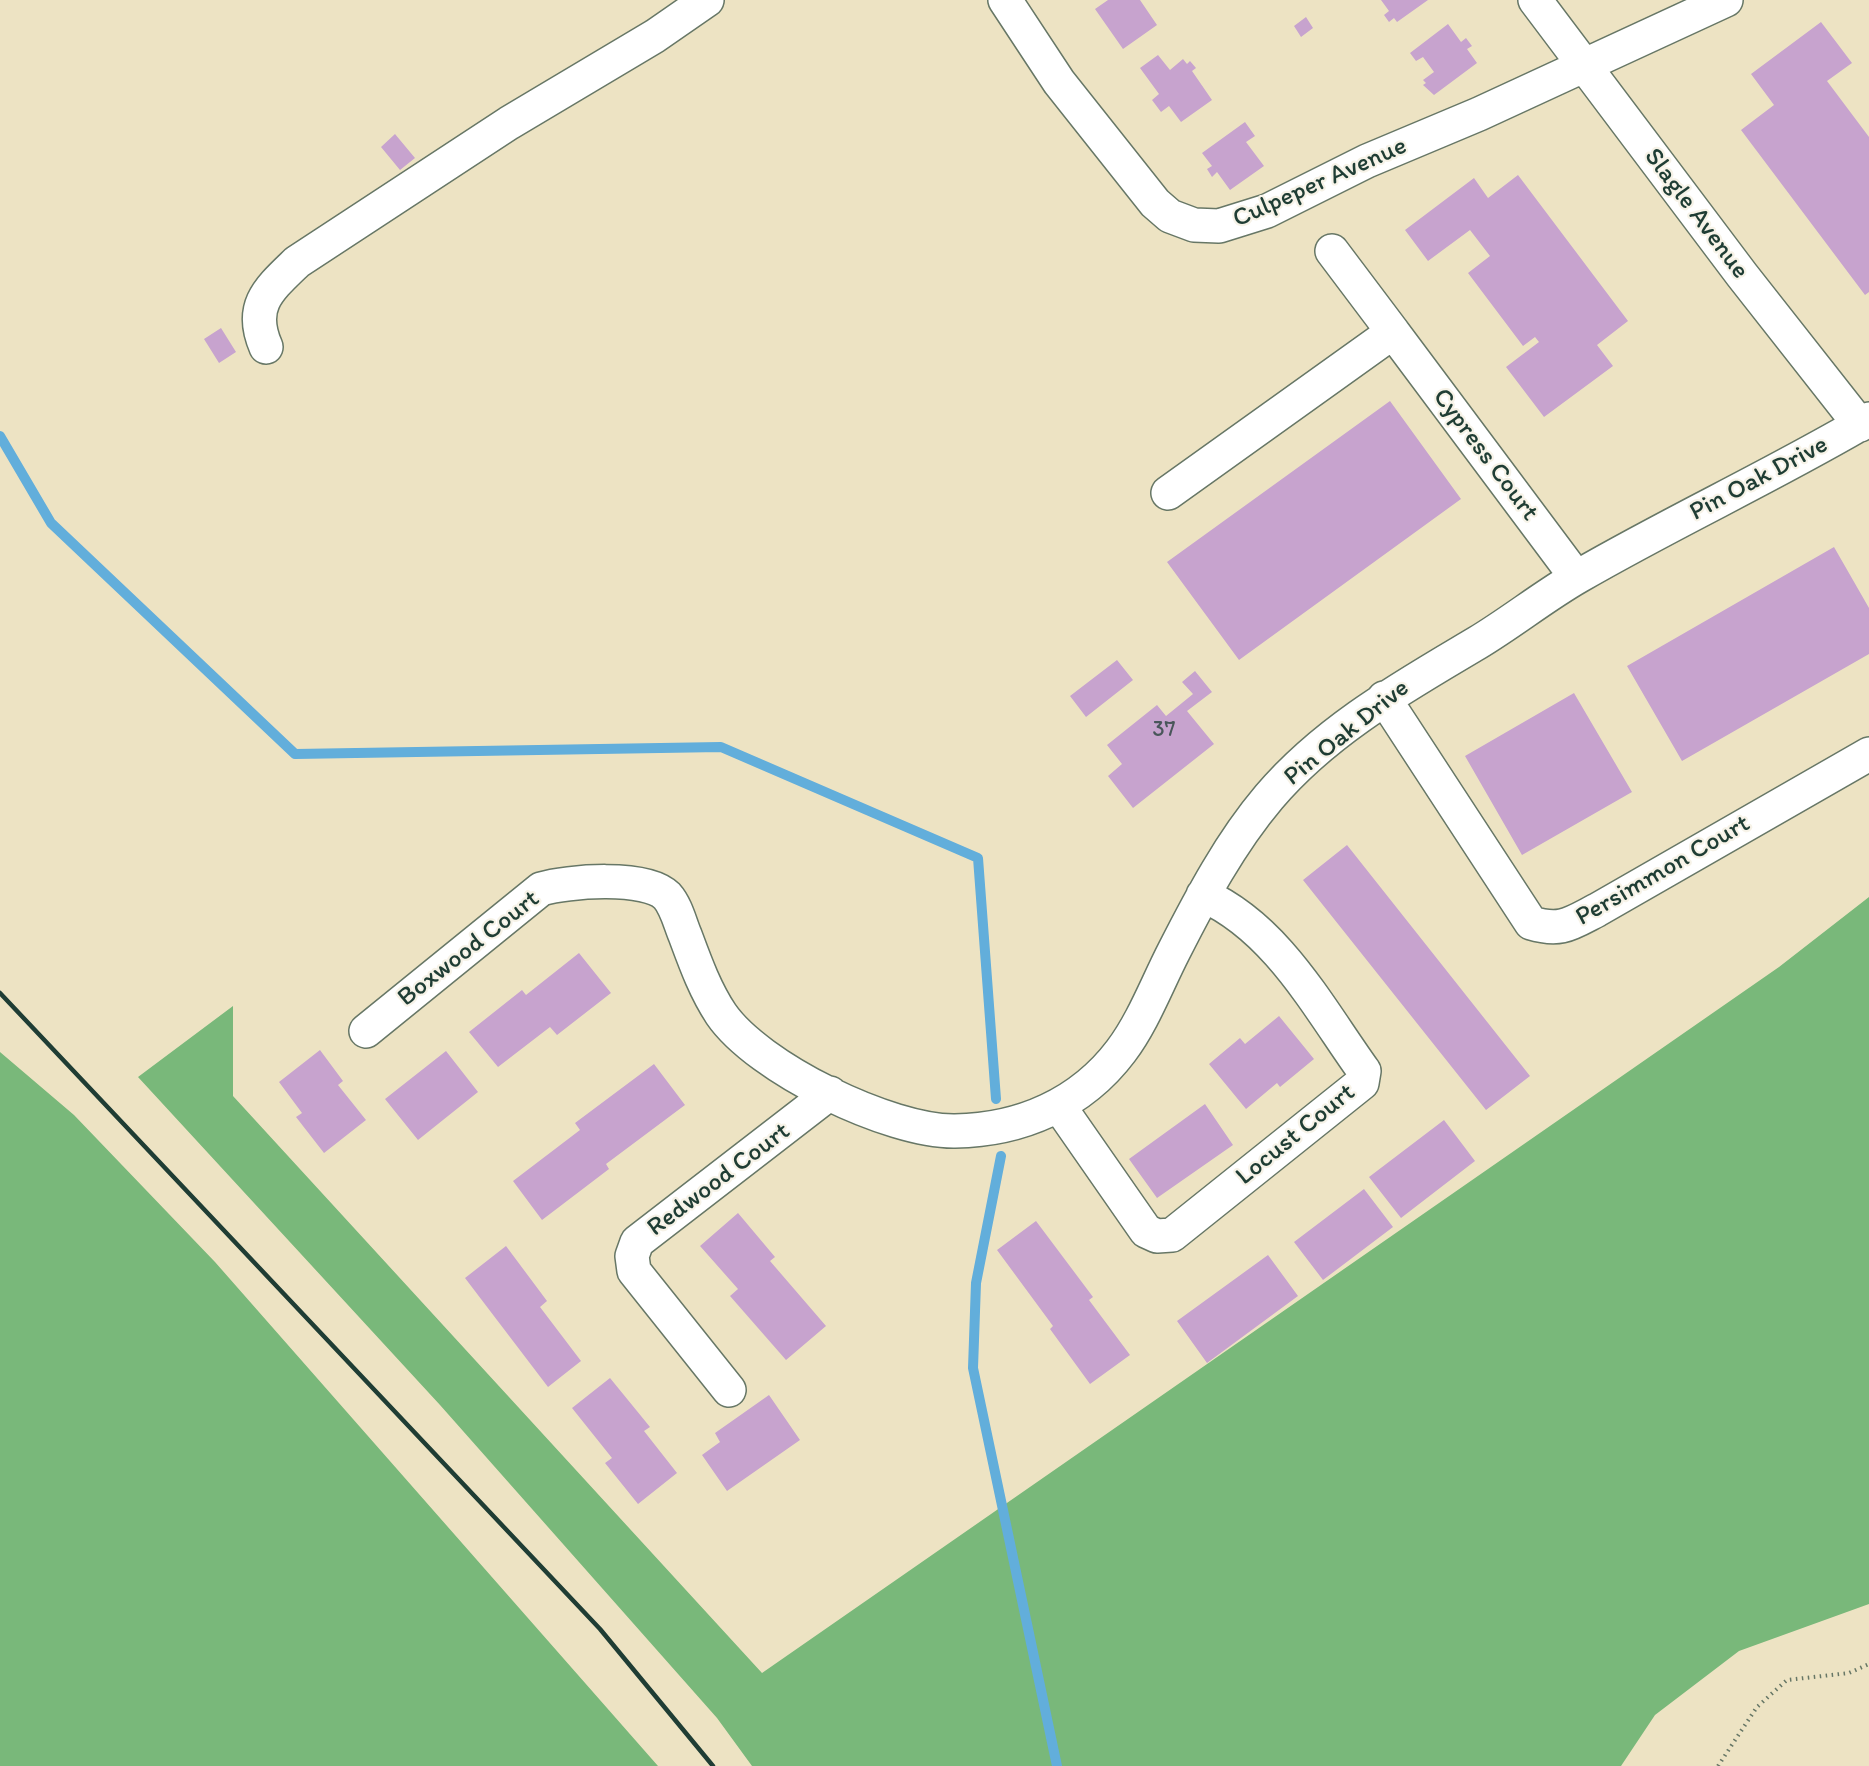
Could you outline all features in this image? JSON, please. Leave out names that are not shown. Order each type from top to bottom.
[{"type":"street","points":[[266,347],[259,331],[259,310],[267,290],[297,262],[509,123],[655,36],[706,0]]},
{"type":"street","name":"Culpeper Avenue","points":[[1005,0],[1066,91],[1155,203],[1170,216],[1194,225],[1219,226],[1267,211],[1367,161],[1479,114],[1583,64],[1726,0]]},
{"type":"street","name":"Slagle Avenue","points":[[1534,0],[1742,275],[1864,422]]},
{"type":"street","name":"Cypress Court","points":[[1332,251],[1576,578]]},
{"type":"street","points":[[1168,493],[1393,332]]},
{"type":"street","name":"Pin Oak Drive","points":[[830,1093],[886,1119],[908,1126],[952,1131],[997,1128],[1030,1119],[1059,1106],[1092,1083],[1128,1040],[1203,895],[1234,844],[1271,795],[1316,751],[1384,698],[1479,642],[1576,578],[1864,422]]},
{"type":"street","name":"Persimmon Court","points":[[1384,698],[1531,923],[1547,928],[1564,928],[1869,754]]},
{"type":"street","name":"Boxwood Court","points":[[366,1031],[541,890],[563,882],[650,885],[665,893],[673,905],[701,977],[722,1015],[751,1047],[830,1093]]},
{"type":"street","name":"Locust Court","points":[[1059,1106],[1146,1231],[1157,1236],[1172,1235],[1362,1083],[1364,1071],[1271,945],[1255,927],[1224,904],[1203,895]]},
{"type":"street","name":"Redwood Court","points":[[729,1390],[634,1271],[632,1257],[637,1242],[830,1093]]},
{"type":"path","points":[[1718,1766],[1756,1707],[1787,1680],[1849,1672],[1869,1664]]},
{"type":"green space","points":[[1869,897],[1869,1604],[1739,1651],[1655,1715],[1621,1766],[752,1766],[717,1718],[440,1405],[138,1077],[233,1006],[233,1096],[762,1673],[1779,967]]},
{"type":"green space","points":[[0,1052],[74,1115],[215,1262],[658,1766],[0,1766]]},
{"type":"building","points":[[1108,0],[1140,0],[1157,25],[1123,49],[1095,9]]},
{"type":"building","points":[[1381,0],[1428,0],[1397,22],[1394,18],[1389,22],[1384,15],[1389,11]]},
{"type":"building","points":[[1306,17],[1313,28],[1301,37],[1294,26]]},
{"type":"building","points":[[1821,22],[1852,63],[1827,81],[1869,137],[1869,292],[1865,295],[1741,130],[1774,105],[1751,74]]},
{"type":"building","points":[[1448,24],[1461,42],[1466,38],[1472,46],[1467,49],[1477,63],[1434,95],[1423,85],[1426,83],[1423,80],[1434,72],[1423,57],[1416,61],[1410,53]]},
{"type":"building","points":[[1158,55],[1170,70],[1183,59],[1187,64],[1190,61],[1196,68],[1192,71],[1212,100],[1181,122],[1169,106],[1161,112],[1152,100],[1159,94],[1140,68]]},
{"type":"building","points":[[1245,122],[1255,136],[1246,142],[1264,166],[1230,190],[1217,172],[1212,177],[1207,169],[1212,166],[1202,153]]},
{"type":"building","points":[[395,134],[415,158],[400,170],[381,147]]},
{"type":"building","points":[[1518,175],[1628,321],[1597,345],[1613,366],[1544,417],[1506,367],[1539,342],[1535,337],[1523,346],[1468,273],[1490,256],[1470,230],[1428,261],[1405,230],[1474,178],[1488,198]]},
{"type":"building","points":[[221,328],[236,352],[219,363],[204,339]]},
{"type":"building","points":[[1390,401],[1461,499],[1239,660],[1167,562]]},
{"type":"building","points":[[1834,547],[1869,608],[1869,654],[1682,761],[1627,666]]},
{"type":"building","points":[[1117,660],[1133,680],[1086,717],[1070,696]]},
{"type":"building","points":[[1195,671],[1212,692],[1187,711],[1214,744],[1133,808],[1108,776],[1122,764],[1107,745],[1157,705],[1166,716],[1193,694],[1182,682]]},
{"type":"building","points":[[1574,693],[1632,792],[1522,855],[1465,756]]},
{"type":"building","points":[[1347,845],[1530,1076],[1486,1110],[1303,880]]},
{"type":"building","points":[[579,953],[611,993],[557,1035],[550,1027],[498,1067],[469,1032],[522,990],[526,995]]},
{"type":"building","points":[[1279,1016],[1314,1059],[1280,1087],[1277,1083],[1246,1109],[1209,1064],[1240,1038],[1245,1044]]},
{"type":"building","points":[[320,1050],[343,1081],[338,1085],[366,1120],[324,1153],[296,1117],[302,1113],[279,1082]]},
{"type":"building","points":[[446,1051],[478,1092],[418,1140],[385,1099]]},
{"type":"building","points":[[654,1064],[685,1105],[606,1164],[609,1169],[542,1220],[513,1181],[580,1130],[575,1123]]},
{"type":"building","points":[[1205,1104],[1233,1145],[1157,1198],[1129,1159]]},
{"type":"building","points":[[1444,1120],[1475,1161],[1401,1218],[1369,1177]]},
{"type":"building","points":[[1364,1189],[1393,1227],[1323,1280],[1294,1242]]},
{"type":"building","points":[[738,1213],[775,1257],[770,1261],[826,1326],[786,1360],[730,1296],[738,1289],[700,1246]]},
{"type":"building","points":[[1036,1221],[1093,1297],[1089,1300],[1130,1355],[1090,1384],[1050,1329],[1053,1326],[997,1250]]},
{"type":"building","points":[[506,1246],[547,1301],[540,1307],[581,1361],[548,1387],[465,1278]]},
{"type":"building","points":[[1268,1255],[1298,1296],[1207,1363],[1177,1321]]},
{"type":"building","points":[[610,1378],[650,1427],[644,1431],[677,1473],[638,1504],[605,1463],[612,1458],[572,1408]]},
{"type":"building","points":[[769,1395],[800,1440],[727,1491],[702,1455],[720,1442],[715,1433]]},
{"type":"waterway","points":[[0,436],[51,523],[295,754],[721,747],[978,858],[996,1099]]},
{"type":"waterway","points":[[1001,1156],[976,1283],[973,1368],[1057,1766]]},
{"type":"railway","points":[[0,993],[600,1629],[713,1766]]}]
